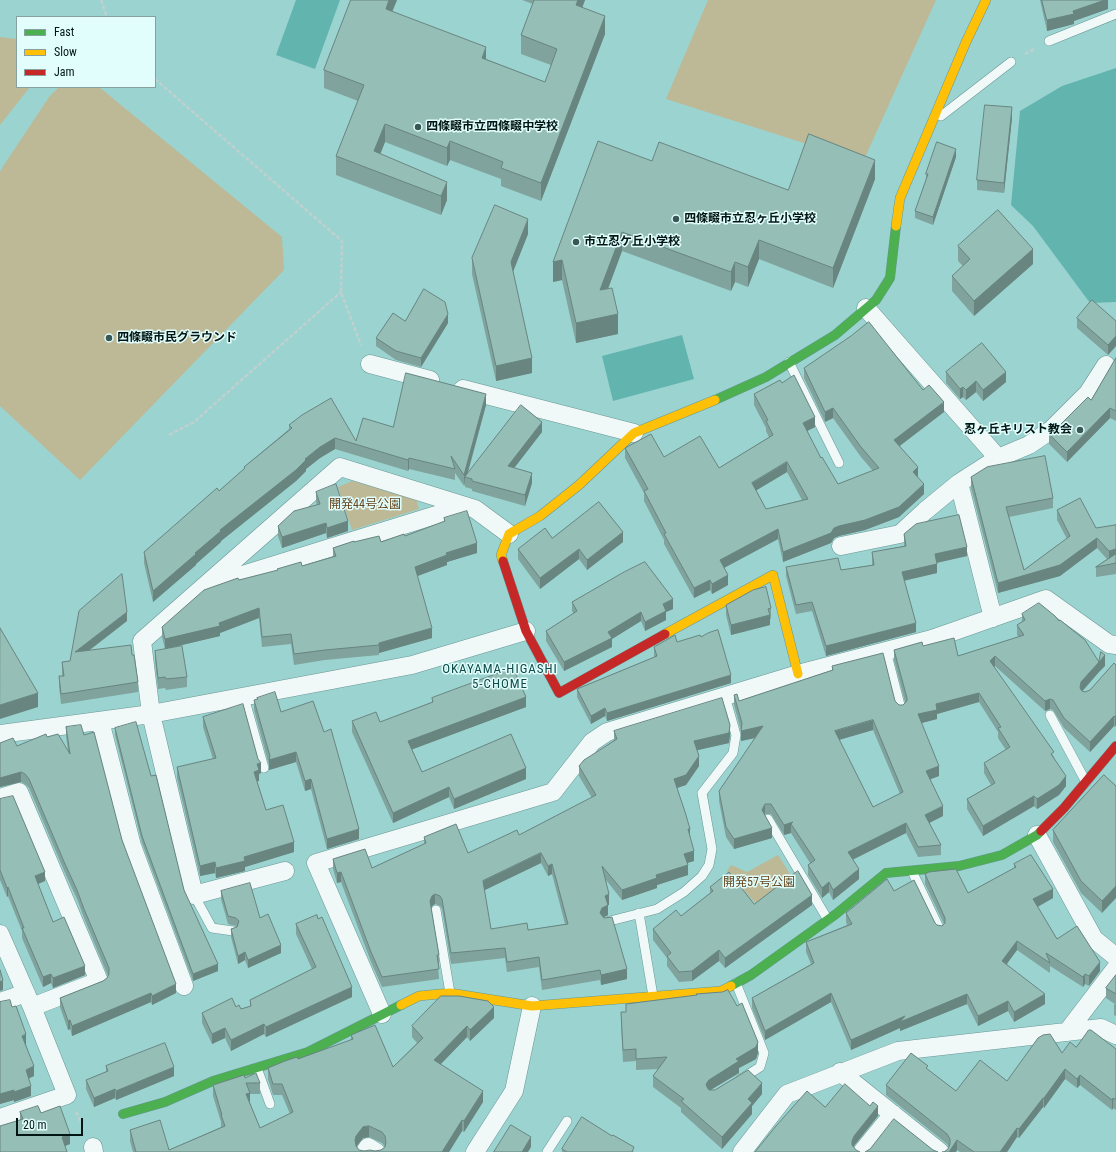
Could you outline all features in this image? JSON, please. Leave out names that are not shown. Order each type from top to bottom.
[{"type":"street","points":[[798,674],[773,575],[558,693],[526,631],[501,555],[509,534],[540,516],[573,490],[634,433],[716,400],[766,377],[835,335],[876,300],[890,278],[900,198],[966,42],[986,0]]},
{"type":"street","points":[[866,308],[998,458]]},
{"type":"street","points":[[370,364],[634,433]]},
{"type":"street","points":[[841,546],[900,534],[959,483],[998,458],[1029,445],[1051,430],[1088,393],[1106,365]]},
{"type":"street","points":[[285,871],[194,895],[151,714],[142,641],[340,467],[475,509],[509,534]]},
{"type":"street","points":[[959,483],[993,618]]},
{"type":"street","points":[[204,587],[465,506]]},
{"type":"street","points":[[382,1014],[316,863],[553,792],[592,742],[607,732],[798,674],[932,639],[1046,599],[1109,644],[1116,645]]},
{"type":"street","points":[[0,734],[151,714],[412,665],[526,631]]},
{"type":"street","points":[[100,721],[132,846],[184,986]]},
{"type":"street","points":[[123,1114],[165,1102],[213,1081],[308,1052],[419,996],[450,992],[532,1006],[721,991],[751,975],[828,920],[886,873],[959,866],[1002,855],[1037,835],[1064,808],[1115,749]]},
{"type":"street","points":[[0,798],[19,792],[99,981],[29,1000],[0,1002]]},
{"type":"street","points":[[1037,835],[1094,939],[1116,957]]},
{"type":"street","points":[[0,934],[29,1000],[67,1095],[0,1118]]},
{"type":"street","points":[[1067,1032],[1116,968]]},
{"type":"street","points":[[475,1152],[514,1091],[532,1006]]},
{"type":"street","points":[[742,1152],[788,1094],[840,1072],[898,1051],[1101,1028],[1116,1035]]},
{"type":"street","points":[[840,1072],[940,1152]]},
{"type":"street","points":[[862,1152],[893,1114]]},
{"type":"street","points":[[365,1152],[368,1147],[376,1152]]},
{"type":"lane","points":[[1049,41],[1116,14]]},
{"type":"lane","points":[[932,122],[1011,62]]},
{"type":"lane","points":[[789,362],[839,463]]},
{"type":"lane","points":[[886,651],[901,709]]},
{"type":"lane","points":[[606,922],[657,909],[684,892],[702,876],[709,865],[712,849],[702,793],[733,753],[736,735],[725,696]]},
{"type":"lane","points":[[244,697],[264,768]]},
{"type":"lane","points":[[1050,715],[1086,782]]},
{"type":"lane","points":[[768,819],[828,920]]},
{"type":"lane","points":[[912,871],[940,930]]},
{"type":"lane","points":[[194,895],[212,928],[233,931]]},
{"type":"lane","points":[[436,910],[450,992]]},
{"type":"lane","points":[[640,913],[653,996]]},
{"type":"lane","points":[[730,1085],[760,1067],[764,1053],[736,983]]},
{"type":"lane","points":[[257,1068],[270,1104]]},
{"type":"lane","points":[[547,1152],[567,1121]]},
{"type":"path","points":[[101,0],[107,16]]},
{"type":"path","points":[[1011,62],[1049,41]]},
{"type":"path","points":[[156,80],[342,241],[341,292],[356,334],[370,364]]},
{"type":"path","points":[[169,435],[194,422],[341,292]]},
{"type":"path","points":[[67,1095],[94,1150]]},
{"type":"green space","points":[[708,0],[936,0],[863,162],[666,99]]},
{"type":"green space","points":[[0,37],[16,39],[16,88],[29,88],[0,125]]},
{"type":"green space","name":"四條畷市民グラウンド","points":[[58,88],[100,88],[282,237],[284,270],[80,480],[0,406],[0,172],[49,97]]},
{"type":"green space","name":"開発44号公園","points":[[352,481],[416,498],[419,509],[352,530],[338,487]]},
{"type":"green space","name":"開発57号公園","points":[[778,855],[794,880],[756,904],[727,871],[731,865],[747,872]]},
{"type":"water","points":[[296,0],[340,0],[315,69],[276,55]]},
{"type":"water","points":[[1116,68],[1116,302],[1090,303],[1033,226],[1011,205],[1020,111],[1062,86]]},
{"type":"water","points":[[682,335],[694,379],[613,401],[602,356]]},
{"type":"building","points":[[351,0],[389,0],[386,9],[486,47],[482,58],[545,82],[557,49],[521,35],[534,0],[578,0],[576,5],[605,16],[541,183],[501,168],[503,162],[450,141],[447,148],[385,124],[374,151],[447,182],[441,196],[336,156],[364,85],[324,70]]},
{"type":"building","points":[[1042,0],[1105,0],[1073,11],[1074,14],[1047,20]]},
{"type":"building","points":[[985,105],[1012,107],[1004,183],[977,180]]},
{"type":"building","points":[[809,134],[875,160],[833,268],[759,240],[748,267],[735,262],[731,272],[622,232],[600,290],[612,288],[618,314],[576,323],[562,260],[553,262],[598,141],[652,161],[659,142],[788,190]]},
{"type":"building","points":[[937,142],[956,149],[933,217],[915,211]]},
{"type":"building","points":[[495,205],[528,219],[511,262],[532,358],[496,366],[472,258]]},
{"type":"building","points":[[998,210],[1033,249],[974,301],[952,276],[970,259],[958,246]]},
{"type":"building","points":[[424,289],[445,302],[448,314],[421,358],[396,351],[376,338],[393,313],[405,321]]},
{"type":"building","points":[[1092,300],[1116,321],[1116,336],[1108,345],[1077,318]]},
{"type":"building","points":[[869,322],[923,390],[929,385],[944,402],[894,440],[918,467],[913,472],[924,484],[899,507],[865,520],[839,526],[834,528],[831,533],[783,552],[778,529],[720,560],[728,575],[712,584],[710,580],[694,588],[664,534],[666,533],[644,491],[648,489],[625,448],[651,434],[664,457],[700,436],[719,468],[773,435],[766,421],[768,420],[754,394],[780,380],[782,383],[794,375],[815,417],[803,423],[821,458],[822,457],[838,484],[879,468],[861,447],[833,408],[825,412],[804,368]],"holes":[[[787,462],[808,499],[766,509],[752,483]]]},
{"type":"building","points":[[982,343],[1006,372],[983,390],[976,381],[966,390],[963,387],[960,389],[946,372]]},
{"type":"building","points":[[1116,358],[1116,411],[1110,408],[1067,452],[1049,434],[1088,397],[1091,400]]},
{"type":"building","points":[[406,373],[486,394],[464,475],[451,456],[455,469],[409,458],[408,460],[335,438],[320,447],[305,459],[306,460],[296,470],[220,530],[221,531],[195,553],[196,554],[153,591],[144,552],[217,488],[219,491],[245,468],[244,467],[292,428],[289,425],[302,415],[331,398],[356,441],[363,418],[393,427]]},
{"type":"building","points":[[521,405],[542,422],[508,466],[532,473],[525,495],[472,481],[472,479],[465,477]]},
{"type":"building","points":[[1045,456],[1053,498],[1006,507],[1024,570],[1070,536],[1057,510],[1080,498],[1096,528],[1116,524],[1116,549],[1109,551],[1097,538],[1060,565],[998,583],[971,477],[987,467]]},
{"type":"building","points":[[336,484],[348,521],[327,528],[326,523],[282,537],[278,526],[294,511],[320,504],[316,492]]},
{"type":"building","points":[[599,502],[623,532],[587,560],[579,549],[540,578],[518,549],[545,528],[552,538]]},
{"type":"building","points":[[467,511],[477,543],[446,553],[447,555],[415,567],[432,628],[379,643],[379,645],[294,654],[291,634],[262,637],[259,608],[219,623],[220,626],[165,639],[162,627],[204,590],[238,578],[239,580],[278,570],[277,569],[301,562],[302,566],[336,556],[333,548],[354,541],[379,536],[381,542],[404,534],[405,536],[445,521],[444,518]]},
{"type":"building","points":[[959,515],[967,547],[935,554],[937,564],[902,572],[916,623],[826,646],[812,602],[796,605],[786,567],[838,558],[841,570],[874,565],[872,552],[906,546],[904,534],[916,524]]},
{"type":"building","points":[[1116,554],[1116,563],[1096,567]]},
{"type":"building","points":[[645,562],[673,599],[663,604],[666,611],[645,622],[641,612],[608,632],[612,638],[564,662],[546,631],[577,611],[572,602],[624,572]]},
{"type":"building","points":[[122,574],[127,612],[75,652],[131,645],[138,682],[61,694],[59,676],[64,676],[62,662],[70,661],[79,611]]},
{"type":"building","points":[[766,587],[771,608],[768,609],[770,615],[731,625],[726,605],[753,590]]},
{"type":"building","points":[[1039,603],[1059,621],[1060,620],[1085,640],[1099,662],[1081,682],[1080,688],[1082,691],[1085,692],[1090,690],[1114,663],[1116,665],[1116,715],[1090,742],[1064,718],[1053,700],[1050,699],[1045,701],[995,656],[990,661],[1054,752],[1051,754],[1066,776],[1059,785],[1037,799],[1034,796],[983,826],[967,799],[995,783],[984,763],[1010,747],[998,728],[1001,727],[979,693],[936,704],[937,710],[918,714],[939,766],[926,771],[943,806],[925,815],[941,845],[918,847],[906,823],[848,852],[859,869],[833,890],[829,882],[822,888],[808,865],[815,860],[791,824],[793,822],[784,825],[771,804],[765,804],[762,810],[772,828],[734,839],[726,827],[719,791],[763,726],[741,731],[742,723],[734,695],[737,694],[739,701],[833,670],[832,666],[883,653],[895,701],[899,705],[903,705],[907,701],[907,698],[894,650],[922,642],[923,646],[954,638],[958,656],[1024,635],[1017,625],[1025,620],[1022,614]],"holes":[[[873,720],[903,792],[873,807],[835,731]]]},
{"type":"building","points":[[0,628],[38,693],[0,705]]},
{"type":"building","points":[[718,630],[731,675],[607,713],[605,708],[591,716],[577,689],[657,656],[654,647],[675,635],[677,642],[700,635],[701,637]]},
{"type":"building","points":[[182,646],[187,677],[166,679],[165,677],[158,678],[155,651]]},
{"type":"building","points":[[1101,652],[1105,655],[1099,662]]},
{"type":"building","points":[[513,668],[526,697],[408,741],[422,772],[511,734],[526,768],[454,799],[449,787],[393,813],[352,721],[376,712],[380,722],[433,702],[432,698]]},
{"type":"building","points":[[275,692],[281,712],[313,701],[324,732],[331,729],[359,829],[327,839],[311,779],[305,781],[296,752],[269,760],[270,756],[254,700]]},
{"type":"building","points":[[722,698],[730,725],[729,733],[694,741],[699,756],[686,775],[674,779],[690,829],[688,829],[694,851],[684,854],[688,865],[656,875],[657,878],[622,890],[602,866],[609,894],[605,896],[608,905],[602,908],[600,913],[604,918],[612,917],[627,969],[601,975],[600,970],[542,980],[539,957],[507,962],[505,948],[451,953],[442,899],[440,896],[435,894],[432,896],[430,901],[439,955],[437,955],[439,969],[382,977],[341,872],[337,873],[333,859],[365,849],[372,868],[426,843],[424,837],[456,824],[468,853],[517,830],[519,835],[596,795],[579,766],[584,760],[617,739],[614,731]],"holes":[[[541,853],[548,866],[552,864],[568,924],[528,930],[527,923],[491,929],[483,881]]]},
{"type":"building","points":[[243,704],[258,759],[261,763],[257,764],[259,770],[254,772],[266,810],[283,805],[294,842],[244,857],[245,861],[216,868],[215,862],[200,866],[177,767],[216,758],[203,717]]},
{"type":"building","points":[[136,722],[151,776],[156,775],[184,890],[218,964],[193,974],[142,836],[115,728]]},
{"type":"building","points":[[81,725],[84,735],[94,732],[122,840],[176,984],[152,996],[151,993],[72,1026],[70,1020],[68,1021],[60,998],[103,981],[109,974],[109,968],[29,779],[21,772],[0,778],[0,743],[13,738],[17,746],[46,734],[47,737],[58,734],[70,754],[66,727]]},
{"type":"building","points":[[1104,775],[1116,786],[1116,886],[1102,901],[1081,881],[1053,830]]},
{"type":"building","points":[[13,796],[45,872],[35,876],[53,922],[64,917],[85,966],[53,978],[51,974],[43,977],[22,928],[24,928],[0,870],[0,799]]},
{"type":"building","points":[[1031,855],[1053,889],[1033,899],[1057,939],[1077,926],[1100,962],[1089,976],[1085,974],[1083,977],[1046,953],[1050,963],[1017,941],[1002,961],[1045,994],[1014,1012],[1008,1001],[978,1016],[967,994],[900,1022],[905,1016],[851,1040],[831,993],[765,1031],[752,998],[814,963],[806,942],[852,924],[846,913],[887,879],[894,891],[914,880],[935,923],[942,926],[945,923],[945,918],[925,874],[929,872],[956,869],[968,893],[1016,867],[1014,864]]},
{"type":"building","points":[[798,871],[812,895],[725,958],[719,950],[692,971],[679,972],[667,956],[671,953],[653,929],[676,910],[681,916],[713,891],[710,887],[729,872],[754,904]]},
{"type":"building","points":[[250,883],[260,918],[268,914],[281,945],[248,960],[245,952],[238,956],[231,929],[237,927],[239,921],[236,918],[228,916],[221,891]]},
{"type":"building","points":[[317,915],[318,919],[322,917],[352,987],[266,1027],[264,1024],[231,1040],[225,1028],[212,1034],[202,1013],[232,998],[236,1007],[239,1005],[241,1009],[251,1006],[250,1000],[316,967],[296,924]]},
{"type":"building","points":[[0,970],[3,980],[0,982]]},
{"type":"building","points":[[1116,975],[1116,994],[1106,988]]},
{"type":"building","points":[[728,990],[737,1006],[742,1003],[758,1042],[756,1047],[736,1059],[739,1061],[709,1080],[706,1084],[707,1087],[709,1090],[715,1090],[748,1070],[762,1083],[748,1099],[752,1103],[722,1137],[681,1101],[684,1099],[653,1076],[667,1057],[636,1059],[636,1049],[623,1050],[621,1012],[626,1012],[626,1004]]},
{"type":"building","points":[[441,996],[459,996],[488,1001],[494,1007],[470,1030],[467,1026],[434,1060],[483,1091],[464,1121],[462,1120],[442,1152],[136,1152],[130,1130],[160,1120],[169,1150],[225,1126],[213,1085],[244,1075],[245,1078],[256,1073],[260,1083],[246,1083],[250,1093],[246,1094],[260,1128],[293,1112],[282,1084],[273,1084],[268,1068],[353,1039],[351,1035],[375,1025],[393,1067],[423,1038],[412,1026]],"holes":[[[369,1126],[382,1132],[385,1136],[386,1142],[385,1147],[381,1150],[364,1151],[359,1150],[356,1146],[356,1136],[363,1127]]]},
{"type":"building","points":[[10,1000],[12,1007],[16,1006],[26,1034],[22,1036],[34,1066],[26,1070],[31,1086],[14,1092],[14,1090],[0,1094],[0,1002]]},
{"type":"building","points":[[1089,1030],[1116,1049],[1116,1100],[1113,1098],[1112,1100],[1080,1075],[1077,1079],[1065,1069],[1019,1129],[1017,1128],[1000,1152],[974,1152],[957,1140],[949,1152],[944,1152],[948,1149],[950,1144],[950,1139],[947,1134],[886,1085],[911,1053],[928,1066],[926,1068],[956,1091],[980,1060],[1007,1081],[1038,1038],[1043,1035],[1050,1034],[1062,1053],[1070,1042],[1076,1047]]},
{"type":"building","points":[[165,1043],[174,1067],[116,1091],[115,1089],[94,1098],[86,1080],[108,1071],[106,1066]]},
{"type":"building","points":[[845,1084],[870,1106],[873,1102],[878,1106],[854,1136],[852,1141],[852,1145],[860,1152],[755,1152],[807,1091],[825,1107]]},
{"type":"building","points":[[38,1106],[41,1113],[60,1106],[70,1134],[62,1137],[67,1152],[0,1152],[0,1126],[23,1119],[20,1112]]},
{"type":"building","points":[[582,1117],[612,1136],[613,1135],[634,1147],[632,1152],[567,1152],[562,1149]]},
{"type":"building","points":[[894,1119],[933,1150],[938,1152],[865,1152],[870,1149]]},
{"type":"building","points":[[511,1125],[531,1137],[522,1152],[494,1152]]},
{"type":"traffic: fast","points":[[715,400],[766,377],[835,335],[876,300],[890,278],[896,226]]},
{"type":"traffic: fast","points":[[731,986],[751,975],[836,914],[886,873],[959,866],[1002,855],[1037,835],[1041,831]]},
{"type":"traffic: fast","points":[[123,1114],[165,1102],[213,1081],[308,1052],[401,1005]]},
{"type":"traffic: slow","points":[[896,226],[900,198],[966,42],[986,0]]},
{"type":"traffic: slow","points":[[503,561],[501,555],[509,534],[540,516],[579,485],[634,433],[715,400]]},
{"type":"traffic: slow","points":[[665,634],[773,575],[798,674]]},
{"type":"traffic: slow","points":[[401,1005],[419,996],[450,993],[532,1006],[721,991],[731,986]]},
{"type":"traffic: jam","points":[[503,561],[526,631],[559,693],[665,634]]},
{"type":"traffic: jam","points":[[1041,831],[1064,808],[1116,746]]},
{"type":"place","name":"四條畷市立四條畷中学校","points":[[418,127]]},
{"type":"place","name":"四條畷市立忍ヶ丘小学校","points":[[676,219]]},
{"type":"place","name":"市立忍ケ丘小学校","points":[[576,242]]},
{"type":"place","name":"四條畷市民グラウンド","points":[[109,338]]},
{"type":"place","name":"忍ヶ丘キリスト教会","points":[[1080,430]]},
{"type":"district","name":"OKAYAMA-HIGASHI 5-CHOME","points":[[500,678]]}]
